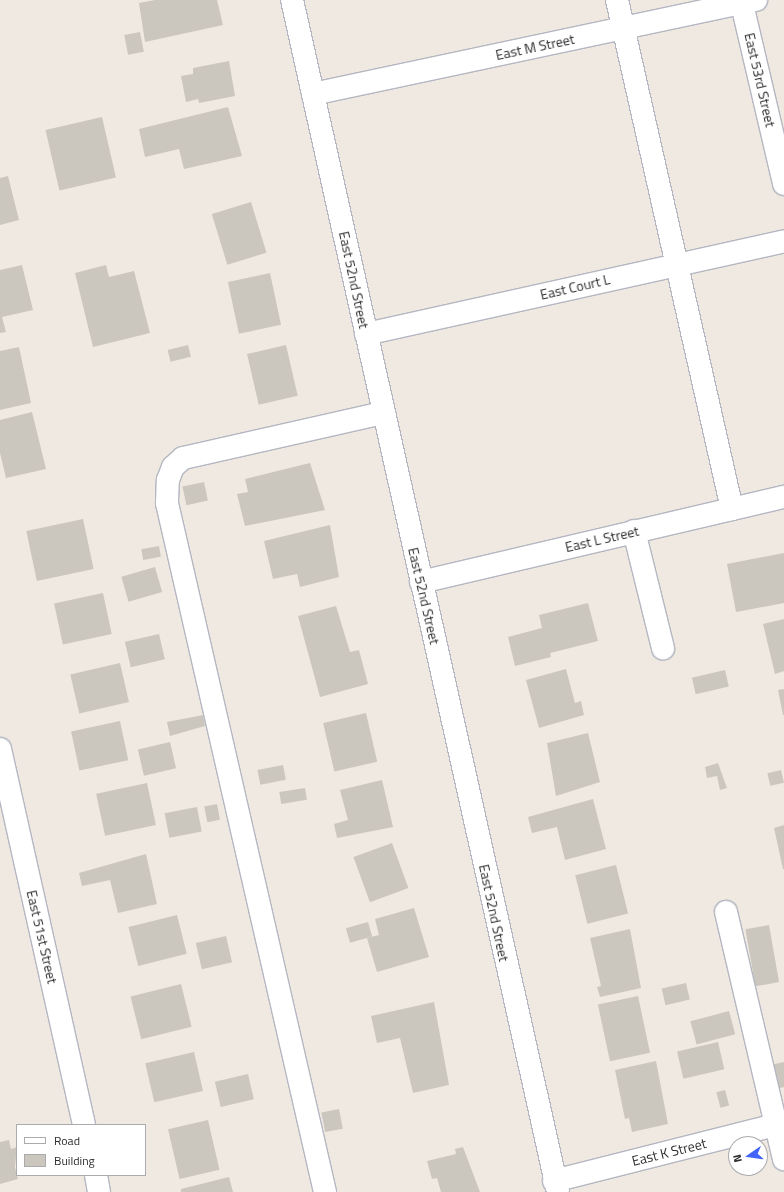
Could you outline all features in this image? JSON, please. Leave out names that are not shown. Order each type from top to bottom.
[{"type":"street","name":"East 52nd Street","points":[[292,0],[556,1186]]},
{"type":"street","points":[[617,0],[732,509]]},
{"type":"street","name":"East M Street","points":[[313,94],[746,1]]},
{"type":"street","name":"East 53rd Street","points":[[746,1],[784,184]]},
{"type":"street","name":"East Court L","points":[[366,334],[784,241]]},
{"type":"street","points":[[325,1192],[167,503],[168,480],[173,467],[183,458],[383,413]]},
{"type":"street","name":"East L Street","points":[[421,582],[784,496]]},
{"type":"street","points":[[634,531],[663,648]]},
{"type":"street","name":"East 51st Street","points":[[0,749],[84,1124]]},
{"type":"street","points":[[726,912],[780,1124],[784,1159]]},
{"type":"street","name":"East K Street","points":[[556,1186],[780,1124]]},
{"type":"street","points":[[96,1176],[99,1192]]},
{"type":"building","points":[[155,0],[217,0],[223,25],[145,42],[139,3]]},
{"type":"building","points":[[140,32],[144,52],[128,55],[124,35]]},
{"type":"building","points":[[229,61],[235,96],[199,103],[198,99],[186,102],[181,76],[193,74],[193,68]]},
{"type":"building","points":[[228,107],[242,156],[184,169],[179,149],[145,157],[139,129]]},
{"type":"building","points":[[102,117],[116,177],[59,190],[45,130]]},
{"type":"building","points":[[8,176],[19,220],[0,225],[0,178]]},
{"type":"building","points":[[251,202],[266,253],[227,265],[212,214]]},
{"type":"building","points":[[22,265],[33,310],[2,317],[6,332],[0,333],[0,270]]},
{"type":"building","points":[[106,265],[109,277],[134,271],[150,333],[93,347],[75,273]]},
{"type":"building","points":[[270,273],[281,325],[239,334],[228,282]]},
{"type":"building","points":[[188,345],[191,357],[171,362],[168,350]]},
{"type":"building","points":[[286,345],[298,396],[259,405],[247,354]]},
{"type":"building","points":[[19,347],[31,403],[0,410],[0,351]]},
{"type":"building","points":[[32,412],[46,469],[6,478],[0,453],[0,420]]},
{"type":"building","points":[[310,463],[325,510],[245,526],[237,494],[248,492],[245,479]]},
{"type":"building","points":[[204,482],[208,501],[186,505],[182,487]]},
{"type":"building","points":[[83,519],[94,569],[37,581],[26,531]]},
{"type":"building","points":[[330,525],[339,577],[300,587],[297,574],[273,579],[264,541]]},
{"type":"building","points":[[159,546],[161,557],[143,560],[141,549]]},
{"type":"building","points":[[784,553],[784,603],[736,612],[727,564]]},
{"type":"building","points":[[155,567],[162,592],[129,602],[121,577]]},
{"type":"building","points":[[103,593],[112,634],[63,644],[54,603]]},
{"type":"building","points":[[588,603],[598,641],[550,653],[551,657],[515,666],[508,637],[542,628],[539,615]]},
{"type":"building","points":[[336,606],[350,652],[359,650],[368,684],[320,697],[298,616]]},
{"type":"building","points":[[784,619],[784,671],[775,674],[763,624]]},
{"type":"building","points":[[159,634],[165,659],[131,667],[125,642]]},
{"type":"building","points":[[120,663],[129,702],[79,713],[70,674]]},
{"type":"building","points":[[566,669],[575,703],[581,701],[584,715],[539,728],[526,680]]},
{"type":"building","points":[[725,670],[729,687],[696,694],[692,678]]},
{"type":"building","points":[[784,689],[784,715],[783,715],[778,690]]},
{"type":"building","points":[[366,713],[377,762],[334,772],[323,723]]},
{"type":"building","points":[[203,715],[205,726],[170,736],[167,722]]},
{"type":"building","points":[[120,721],[128,760],[79,771],[71,731]]},
{"type":"building","points":[[588,733],[600,782],[556,796],[547,743]]},
{"type":"building","points":[[170,742],[176,768],[144,776],[138,749]]},
{"type":"building","points":[[718,763],[727,788],[720,790],[717,776],[707,778],[705,767]]},
{"type":"building","points":[[283,765],[286,780],[260,785],[257,770]]},
{"type":"building","points":[[781,770],[784,783],[770,786],[767,773]]},
{"type":"building","points":[[382,780],[393,827],[337,838],[334,824],[348,820],[340,790]]},
{"type":"building","points":[[147,783],[156,825],[105,836],[96,794]]},
{"type":"building","points":[[305,788],[307,800],[281,804],[279,792]]},
{"type":"building","points":[[593,799],[606,849],[565,860],[557,827],[532,833],[528,817]]},
{"type":"building","points":[[217,804],[220,820],[207,822],[204,806]]},
{"type":"building","points":[[197,807],[202,832],[169,838],[165,813]]},
{"type":"building","points":[[784,825],[784,869],[783,869],[774,828]]},
{"type":"building","points":[[392,843],[408,888],[370,902],[353,857]]},
{"type":"building","points":[[146,854],[157,904],[118,913],[110,880],[82,886],[79,873]]},
{"type":"building","points":[[616,865],[628,914],[587,924],[575,875]]},
{"type":"building","points":[[414,908],[429,957],[377,972],[367,938],[379,935],[375,919]]},
{"type":"building","points":[[177,915],[187,954],[138,966],[128,927]]},
{"type":"building","points":[[368,922],[372,936],[350,943],[346,928]]},
{"type":"building","points":[[769,925],[779,982],[755,986],[745,929]]},
{"type":"building","points":[[630,929],[641,988],[600,997],[597,987],[601,986],[590,938]]},
{"type":"building","points":[[226,936],[232,962],[202,969],[196,943]]},
{"type":"building","points":[[686,983],[690,1000],[665,1005],[662,989]]},
{"type":"building","points":[[181,984],[192,1027],[141,1039],[131,997]]},
{"type":"building","points":[[638,996],[650,1053],[610,1061],[598,1005]]},
{"type":"building","points":[[434,1002],[449,1085],[413,1093],[400,1038],[377,1043],[371,1016]]},
{"type":"building","points":[[729,1011],[735,1034],[697,1045],[690,1021]]},
{"type":"building","points":[[718,1042],[724,1069],[683,1079],[677,1051]]},
{"type":"building","points":[[194,1052],[203,1091],[154,1102],[145,1063]]},
{"type":"building","points":[[656,1061],[668,1124],[632,1132],[629,1118],[625,1119],[615,1070]]},
{"type":"building","points":[[784,1062],[784,1087],[776,1089],[770,1065]]},
{"type":"building","points":[[248,1074],[254,1099],[221,1107],[215,1082]]},
{"type":"building","points":[[725,1090],[729,1105],[720,1108],[716,1092]]},
{"type":"building","points":[[339,1109],[343,1129],[325,1132],[321,1112]]},
{"type":"building","points":[[208,1120],[219,1170],[180,1179],[168,1129]]},
{"type":"building","points":[[9,1140],[11,1149],[16,1147],[15,1167],[16,1176],[18,1179],[0,1184],[0,1142]]},
{"type":"building","points":[[463,1147],[480,1192],[441,1192],[437,1178],[432,1179],[427,1161],[456,1154],[455,1149]]},
{"type":"building","points":[[229,1177],[233,1192],[181,1192],[181,1189]]}]
